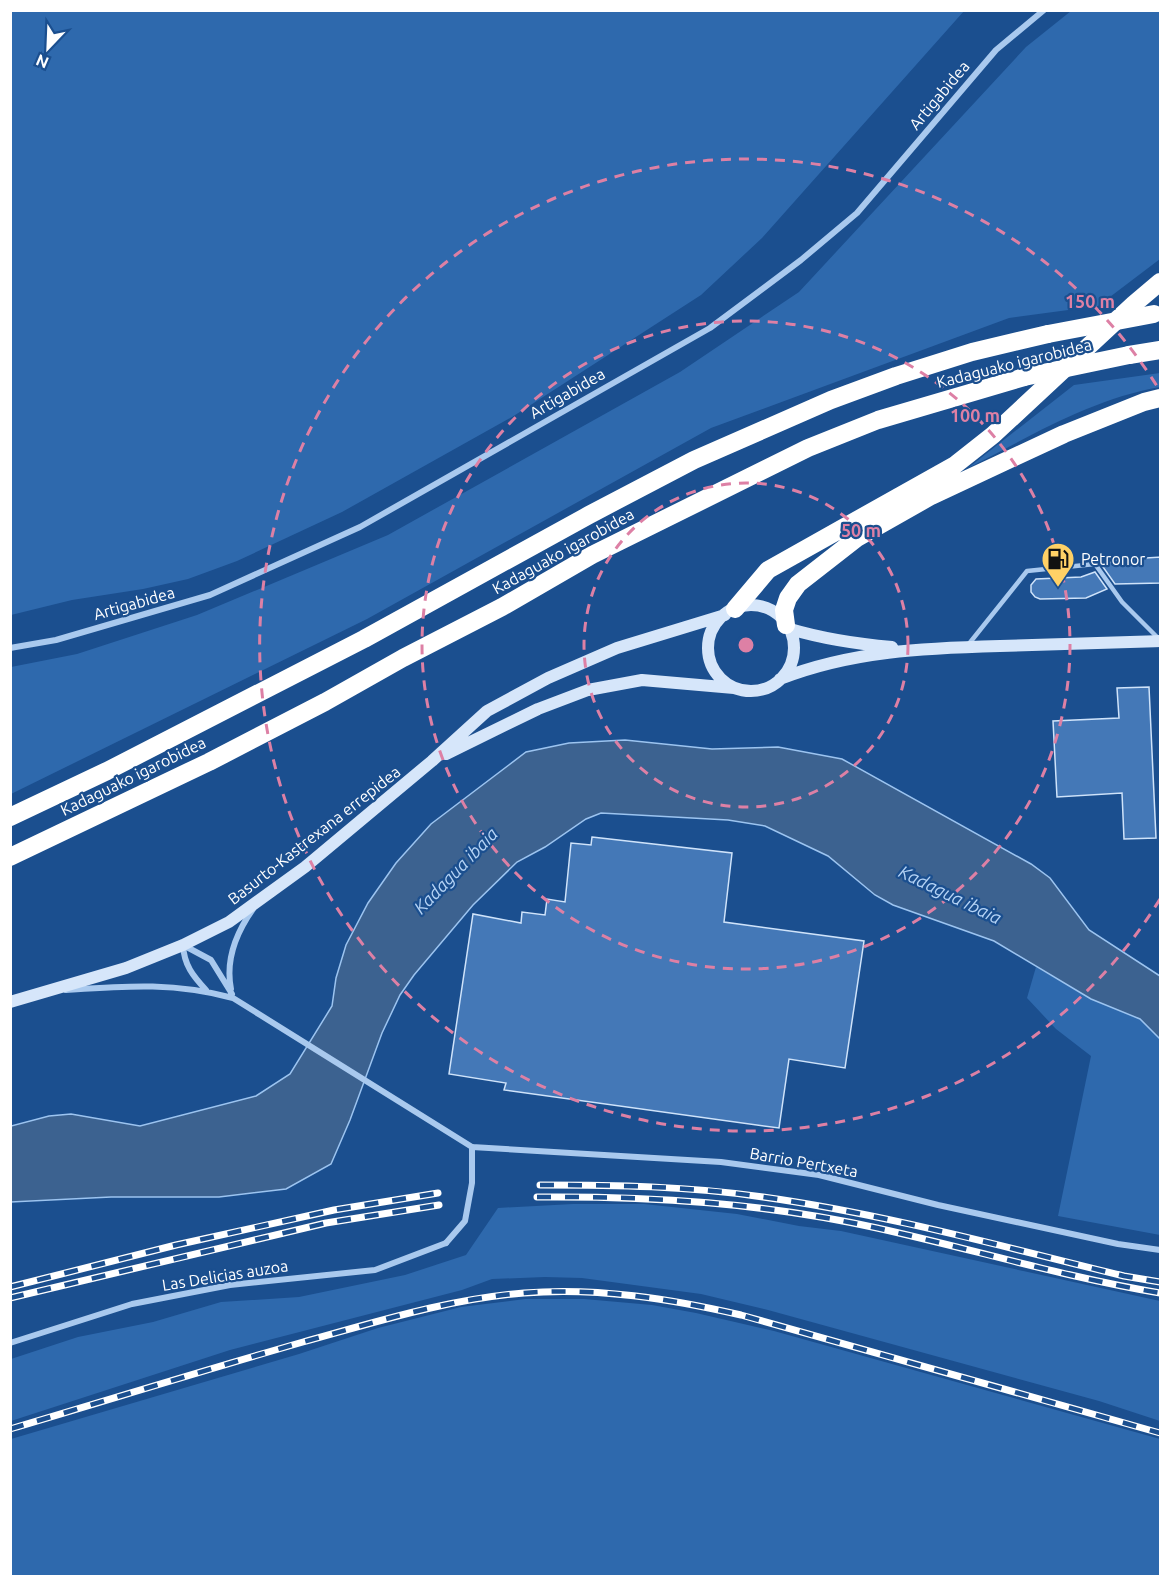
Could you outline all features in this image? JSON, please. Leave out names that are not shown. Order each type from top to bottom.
[{"type":"highway","points":[[730,612],[768,570],[955,465],[993,435],[1134,304],[1161,282]]},
{"type":"highway","name":"Kadaguako igarobidea","points":[[10,817],[107,771],[364,639],[694,460],[831,400],[896,376],[972,352],[1048,334],[1157,313]]},
{"type":"highway","name":"Kadaguako igarobidea","points":[[10,857],[283,724],[502,607],[592,555],[808,448],[878,420],[1024,377],[1161,350]]},
{"type":"highway","points":[[788,627],[784,610],[788,598],[798,584],[856,538],[931,496],[1064,434],[1144,402],[1161,398]]},
{"type":"street","name":"Artigabidea","points":[[10,648],[56,640],[210,595],[360,527],[710,328],[801,260],[857,213],[996,50],[1044,11]]},
{"type":"street","points":[[918,649],[862,645],[814,636],[788,627],[772,611],[747,606],[730,612],[717,622],[711,633],[709,658],[722,681],[734,688],[747,691],[760,690],[809,668],[918,649],[1161,641]]},
{"type":"street","name":"Basurto-Kastrexana errepidea","points":[[10,1002],[126,968],[183,945],[229,922],[305,867],[432,761],[486,711],[548,678],[617,648],[730,612]]},
{"type":"street","points":[[780,680],[790,665],[793,652],[788,627]]},
{"type":"street","name":"Basurto-Kastrexana errepidea","points":[[432,761],[538,709],[588,690],[642,680],[734,688]]},
{"type":"street","points":[[232,996],[229,978],[231,954],[240,928],[258,901]]},
{"type":"street","points":[[207,991],[189,970],[183,956],[183,945],[211,960],[232,996]]},
{"type":"street","points":[[44,992],[137,985],[174,987],[232,996],[472,1147]]},
{"type":"street","name":"Barrio Pertxeta","points":[[472,1147],[721,1162],[819,1175],[960,1210],[1118,1244],[1161,1250]]},
{"type":"street","name":"Las Delicias auzoa","points":[[10,1343],[132,1304],[230,1286],[375,1270],[446,1243],[465,1221],[472,1183],[472,1147]]},
{"type":"lane","points":[[966,647],[1027,571],[1095,564],[1122,602],[1161,641]]},
{"type":"shaded area","points":[[10,11],[964,11],[762,238],[701,295],[512,417],[342,512],[237,561],[188,579],[143,589],[72,600],[11,615]]},
{"type":"shaded area","points":[[1071,11],[1160,12],[1160,259],[1098,306],[1009,318],[711,428],[367,619],[11,794],[11,667],[77,654],[197,615],[388,535],[680,372],[799,292],[1026,47]]},
{"type":"shaded area","points":[[1160,373],[1160,387],[1109,400],[1061,420],[968,468],[1074,385]]},
{"type":"shaded area","points":[[1036,967],[1091,999],[1140,1019],[1160,1039],[1160,1235],[1058,1216],[1091,1056],[1056,1029],[1027,998]]},
{"type":"shaded area","points":[[573,1204],[644,1204],[737,1214],[799,1226],[841,1231],[1160,1301],[1160,1421],[1099,1401],[768,1310],[701,1294],[582,1278],[545,1277],[492,1279],[462,1290],[230,1350],[11,1421],[11,1359],[78,1337],[153,1322],[221,1302],[299,1297],[405,1275],[466,1255],[498,1208]]},
{"type":"shaded area","points":[[525,1299],[584,1299],[652,1305],[696,1313],[774,1331],[1160,1439],[1160,1576],[11,1576],[11,1439],[299,1354],[378,1328],[461,1307]]},
{"type":"water","name":"Kadagua ibaia","points":[[625,740],[712,749],[778,747],[842,759],[1031,864],[1050,878],[1089,930],[1160,976],[1160,1039],[1140,1019],[1091,999],[994,941],[893,905],[875,895],[828,856],[765,826],[728,820],[601,813],[586,819],[545,847],[517,862],[473,905],[414,975],[400,995],[382,1033],[331,1164],[286,1189],[219,1197],[111,1197],[11,1202],[11,1126],[49,1116],[71,1114],[140,1126],[256,1096],[290,1074],[332,1006],[336,978],[346,945],[368,903],[396,863],[431,824],[526,752],[569,743]]},
{"type":"building","points":[[1161,557],[1161,583],[1115,584],[1103,567],[1114,560]]},
{"type":"building","points":[[1095,572],[1107,589],[1086,598],[1040,599],[1031,592],[1031,585],[1036,579],[1081,577]]},
{"type":"building","points":[[1149,687],[1156,838],[1124,839],[1122,793],[1057,797],[1053,721],[1119,718],[1117,688]]},
{"type":"building","points":[[592,837],[732,853],[724,922],[864,941],[845,1068],[789,1059],[779,1128],[504,1090],[506,1083],[449,1074],[473,914],[521,923],[522,912],[545,915],[547,899],[565,902],[571,843],[591,845]]},
{"type":"railway","points":[[540,1185],[679,1188],[735,1193],[809,1204],[854,1212],[1124,1276],[1160,1282]]},
{"type":"railway","points":[[10,1287],[176,1245],[334,1210],[438,1193]]},
{"type":"railway","points":[[537,1197],[665,1200],[792,1212],[877,1228],[1053,1271],[1160,1293]]},
{"type":"railway","points":[[10,1298],[326,1223],[439,1205]]},
{"type":"railway","points":[[10,1429],[412,1312],[496,1296],[579,1292],[661,1299],[741,1315],[1160,1433]]},
{"type":"place","name":"Petronor","points":[[1058,588]]}]
